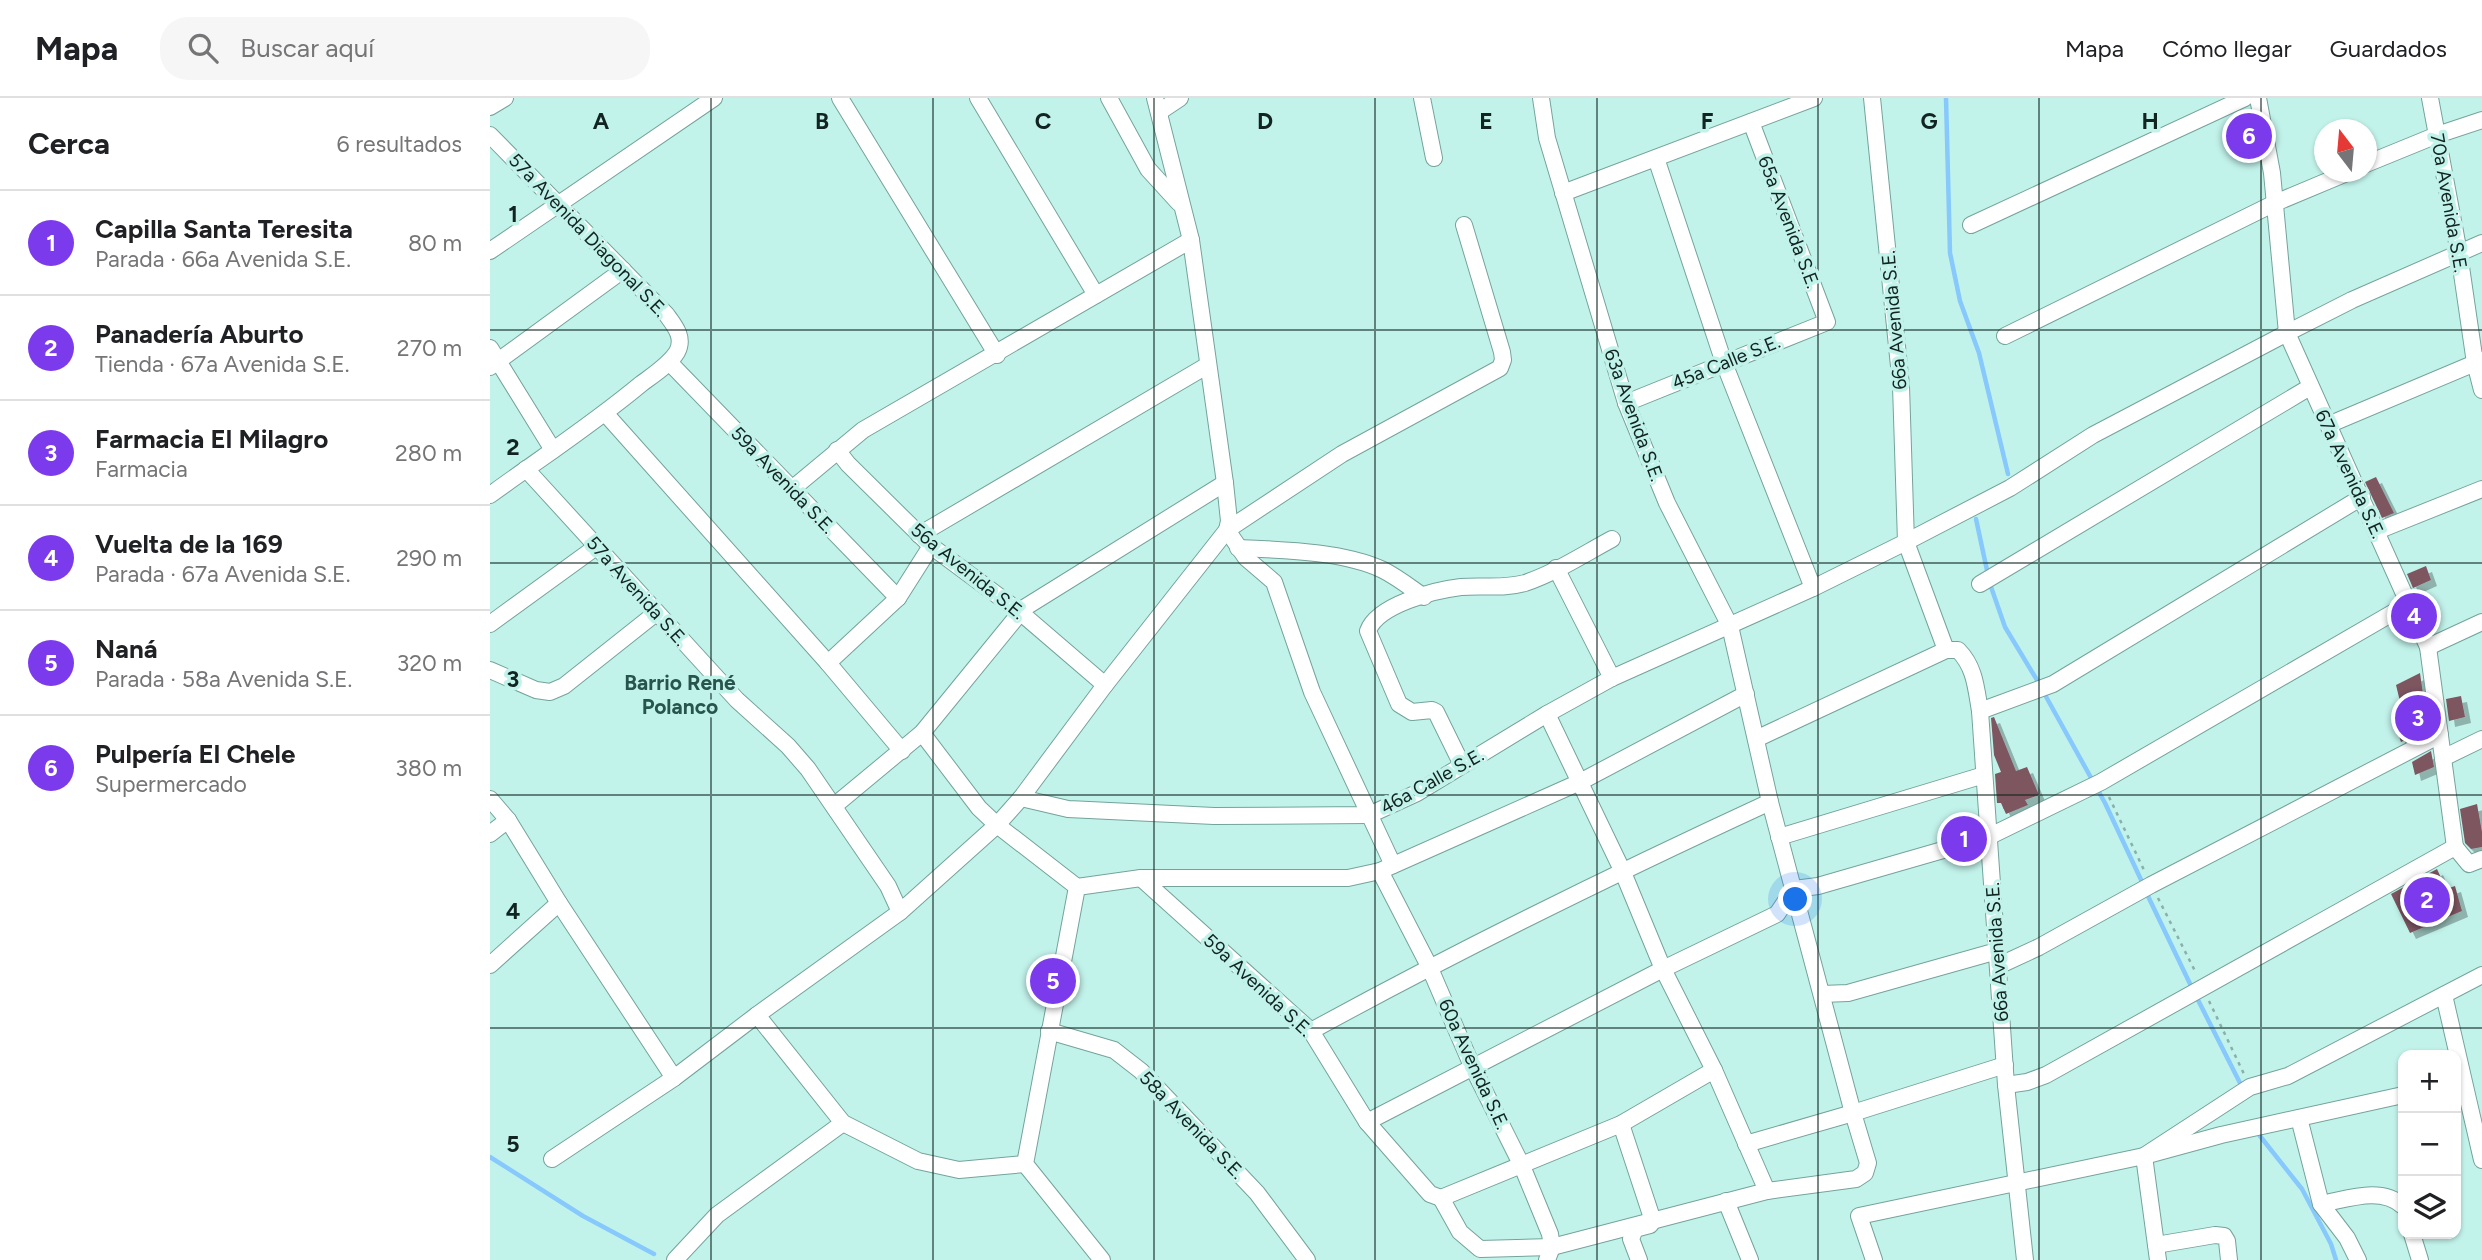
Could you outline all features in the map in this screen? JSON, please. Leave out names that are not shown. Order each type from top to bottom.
[{"type":"street","points":[[490,107],[505,98]]},
{"type":"street","points":[[490,251],[714,98]]},
{"type":"street","points":[[840,98],[997,355]]},
{"type":"street","points":[[978,98],[1096,295]]},
{"type":"street","points":[[1109,98],[1148,169],[1181,205]]},
{"type":"street","points":[[1180,98],[1157,105],[1191,240],[1225,483],[1229,521],[1227,530]]},
{"type":"street","points":[[1422,98],[1434,158]]},
{"type":"street","name":"63a Avenida S.E.","points":[[1541,98],[1547,138],[1626,403],[1667,503],[1730,626],[1746,694]]},
{"type":"street","points":[[1563,193],[1814,98]]},
{"type":"street","name":"66a Avenida S.E.","points":[[1872,98],[1901,386],[1906,542],[1952,650],[1967,659],[1972,669],[1980,711],[2006,1085],[2025,1260]]},
{"type":"street","points":[[1971,225],[2245,98]]},
{"type":"street","name":"67a Avenida S.E.","points":[[2258,98],[2272,173],[2287,333],[2428,647],[2455,847]]},
{"type":"street","name":"70a Avenida S.E.","points":[[2430,98],[2479,361],[2482,390]]},
{"type":"street","points":[[2377,160],[2482,120]]},
{"type":"street","name":"65a Avenida S.E.","points":[[1751,122],[1827,322]]},
{"type":"street","name":"57a Avenida Diagonal S.E.","points":[[490,135],[666,314],[677,329],[680,339],[677,351],[669,362]]},
{"type":"street","points":[[1656,158],[1724,363],[1813,588]]},
{"type":"street","points":[[2005,336],[2275,203],[2325,182]]},
{"type":"street","points":[[552,1160],[674,1078],[900,912],[997,825],[1227,530],[1342,454],[1500,368],[1503,352],[1464,225]]},
{"type":"street","points":[[792,489],[863,430],[997,355],[1191,240]]},
{"type":"street","name":"46a Calle S.E.","points":[[1021,797],[1068,809],[1214,816],[1369,815],[1417,793],[1612,678],[1813,588],[1906,542],[2010,488],[2093,435],[2287,333],[2352,300],[2482,243]]},
{"type":"street","points":[[554,450],[493,359],[623,270]]},
{"type":"street","name":"45a Calle S.E.","points":[[1626,403],[1827,322]]},
{"type":"street","points":[[2328,425],[2479,361]]},
{"type":"street","points":[[490,495],[605,413],[669,362]]},
{"type":"street","name":"59a Avenida S.E.","points":[[669,362],[898,598]]},
{"type":"street","points":[[828,663],[898,598],[925,540],[1208,365]]},
{"type":"street","points":[[1980,584],[2310,387]]},
{"type":"street","points":[[605,413],[828,663],[902,751]]},
{"type":"street","name":"56a Avenida S.E.","points":[[837,450],[925,540],[1020,612],[1105,685]]},
{"type":"street","name":"57a Avenida S.E.","points":[[526,469],[737,700],[788,746],[808,769],[888,886],[900,912]]},
{"type":"street","points":[[834,806],[922,733],[1024,608],[1225,483]]},
{"type":"street","points":[[2377,531],[2482,489]]},
{"type":"street","points":[[1980,711],[2053,684],[2362,498]]},
{"type":"street","name":"60a Avenida S.E.","points":[[1227,530],[1246,558],[1274,582],[1312,692],[1369,815],[1387,868],[1472,1066],[1522,1166],[1550,1234],[1549,1254]]},
{"type":"street","points":[[1462,765],[1436,712],[1412,712],[1399,704],[1368,631],[1378,615],[1400,603],[1460,587],[1499,587],[1524,583],[1612,539]]},
{"type":"street","points":[[490,624],[597,547]]},
{"type":"street","points":[[1238,548],[1304,551],[1350,560],[1382,570],[1424,597]]},
{"type":"street","points":[[1556,568],[1612,678]]},
{"type":"street","points":[[1367,1122],[1663,969],[1777,914],[1794,889],[1818,886],[1989,837],[2101,782],[2409,604]]},
{"type":"street","points":[[490,670],[536,690],[550,692],[564,686],[656,613]]},
{"type":"street","points":[[2428,647],[2482,622]]},
{"type":"street","points":[[1756,739],[1952,650]]},
{"type":"street","points":[[922,733],[979,808],[1077,887],[1141,878],[1348,877],[1387,868],[1580,782],[1746,694],[1779,837],[1868,1163],[1864,1173],[1856,1179],[1767,1191],[1726,1201],[1549,1254],[1480,1249],[1460,1232],[1441,1198],[1621,1124],[1714,1070]]},
{"type":"street","points":[[1547,714],[1622,870],[1663,969],[1714,1070],[1767,1191]]},
{"type":"street","points":[[1822,994],[1848,993],[2039,947],[2151,885],[2440,735]]},
{"type":"street","points":[[2444,758],[2482,739]]},
{"type":"street","points":[[1779,837],[1984,775]]},
{"type":"street","points":[[490,799],[508,820],[674,1078]]},
{"type":"street","points":[[1311,1031],[1429,966],[1622,870],[1770,802]]},
{"type":"street","points":[[490,834],[508,820]]},
{"type":"street","points":[[2006,1085],[2027,1082],[2046,1075],[2455,847],[2469,864],[2482,859]]},
{"type":"street","name":"59a Avenida S.E.","points":[[1141,878],[1311,1031],[1367,1122],[1430,1194],[1441,1198]]},
{"type":"street","points":[[1077,887],[1025,1164],[1102,1260]]},
{"type":"street","points":[[490,965],[559,903]]},
{"type":"street","points":[[2144,1156],[2250,1087],[2288,1076],[2482,975]]},
{"type":"street","points":[[2444,995],[2454,1050]]},
{"type":"street","points":[[757,1015],[843,1123],[918,1161],[959,1170],[1025,1164]]},
{"type":"street","name":"58a Avenida S.E.","points":[[1049,1031],[1114,1050],[1141,1071],[1257,1193],[1307,1260]]},
{"type":"street","points":[[1746,1143],[1853,1113],[2005,1065]]},
{"type":"street","points":[[2461,1085],[2478,1120],[2482,1160]]},
{"type":"street","points":[[1874,1260],[1859,1216],[2144,1156],[2221,1135],[2398,1096]]},
{"type":"street","points":[[2299,1118],[2321,1204],[2347,1237],[2358,1260]]},
{"type":"street","points":[[675,1260],[717,1215],[843,1123]]},
{"type":"street","points":[[1621,1124],[1653,1221]]},
{"type":"street","points":[[2144,1156],[2157,1252],[2215,1235],[2224,1236],[2227,1241],[2229,1260]]},
{"type":"street","points":[[2321,1204],[2384,1195],[2398,1203]]},
{"type":"street","points":[[1726,1201],[1750,1260]]},
{"type":"street","points":[[1639,1260],[1631,1239],[1635,1229],[1650,1225],[1653,1221]]},
{"type":"street","points":[[2414,1239],[2420,1260]]},
{"type":"path","points":[[2101,782],[2250,1087]]},
{"type":"building","points":[[2376,477],[2394,513],[2382,518],[2365,482]]},
{"type":"building","points":[[2426,566],[2431,580],[2413,588],[2407,574]]},
{"type":"building","points":[[2420,673],[2428,729],[2401,742],[2393,719],[2403,714],[2396,685]]},
{"type":"building","points":[[2461,696],[2465,717],[2449,721],[2446,699]]},
{"type":"building","points":[[1994,717],[2016,771],[2027,767],[2039,795],[2025,800],[2028,805],[2006,814],[2001,803],[1997,803],[1995,774],[2001,772],[1994,755],[1991,718]]},
{"type":"building","points":[[2431,751],[2434,767],[2415,775],[2412,762]]},
{"type":"building","points":[[2477,804],[2482,847],[2471,849],[2465,843],[2460,809]]},
{"type":"building","points":[[2437,869],[2446,889],[2455,886],[2462,911],[2410,933],[2391,894]]},
{"type":"waterway","points":[[1946,98],[1950,253],[1960,301],[1979,353],[2008,474]]},
{"type":"waterway","points":[[1976,519],[1988,575]]},
{"type":"waterway","points":[[1990,584],[2005,627],[2040,685]]},
{"type":"waterway","points":[[2044,693],[2105,803],[2143,884]]},
{"type":"waterway","points":[[2146,892],[2192,988]]},
{"type":"waterway","points":[[2196,996],[2240,1083]]},
{"type":"waterway","points":[[2260,1136],[2302,1189],[2331,1244],[2336,1260]]},
{"type":"waterway","points":[[490,1157],[583,1216],[654,1254]]},
{"type":"place","name":"Pulpería El Chele","points":[[2249,136]]},
{"type":"place","name":"Vuelta de la 169","points":[[2414,616]]},
{"type":"place","name":"Farmacia El Milagro","points":[[2418,718]]},
{"type":"place","name":"Capilla Santa Teresita","points":[[1964,839]]},
{"type":"place","name":"Panadería Aburto","points":[[2427,900]]},
{"type":"place","name":"Naná","points":[[1053,981]]},
{"type":"district","name":"Barrio René Polanco","points":[[680,694]]}]
